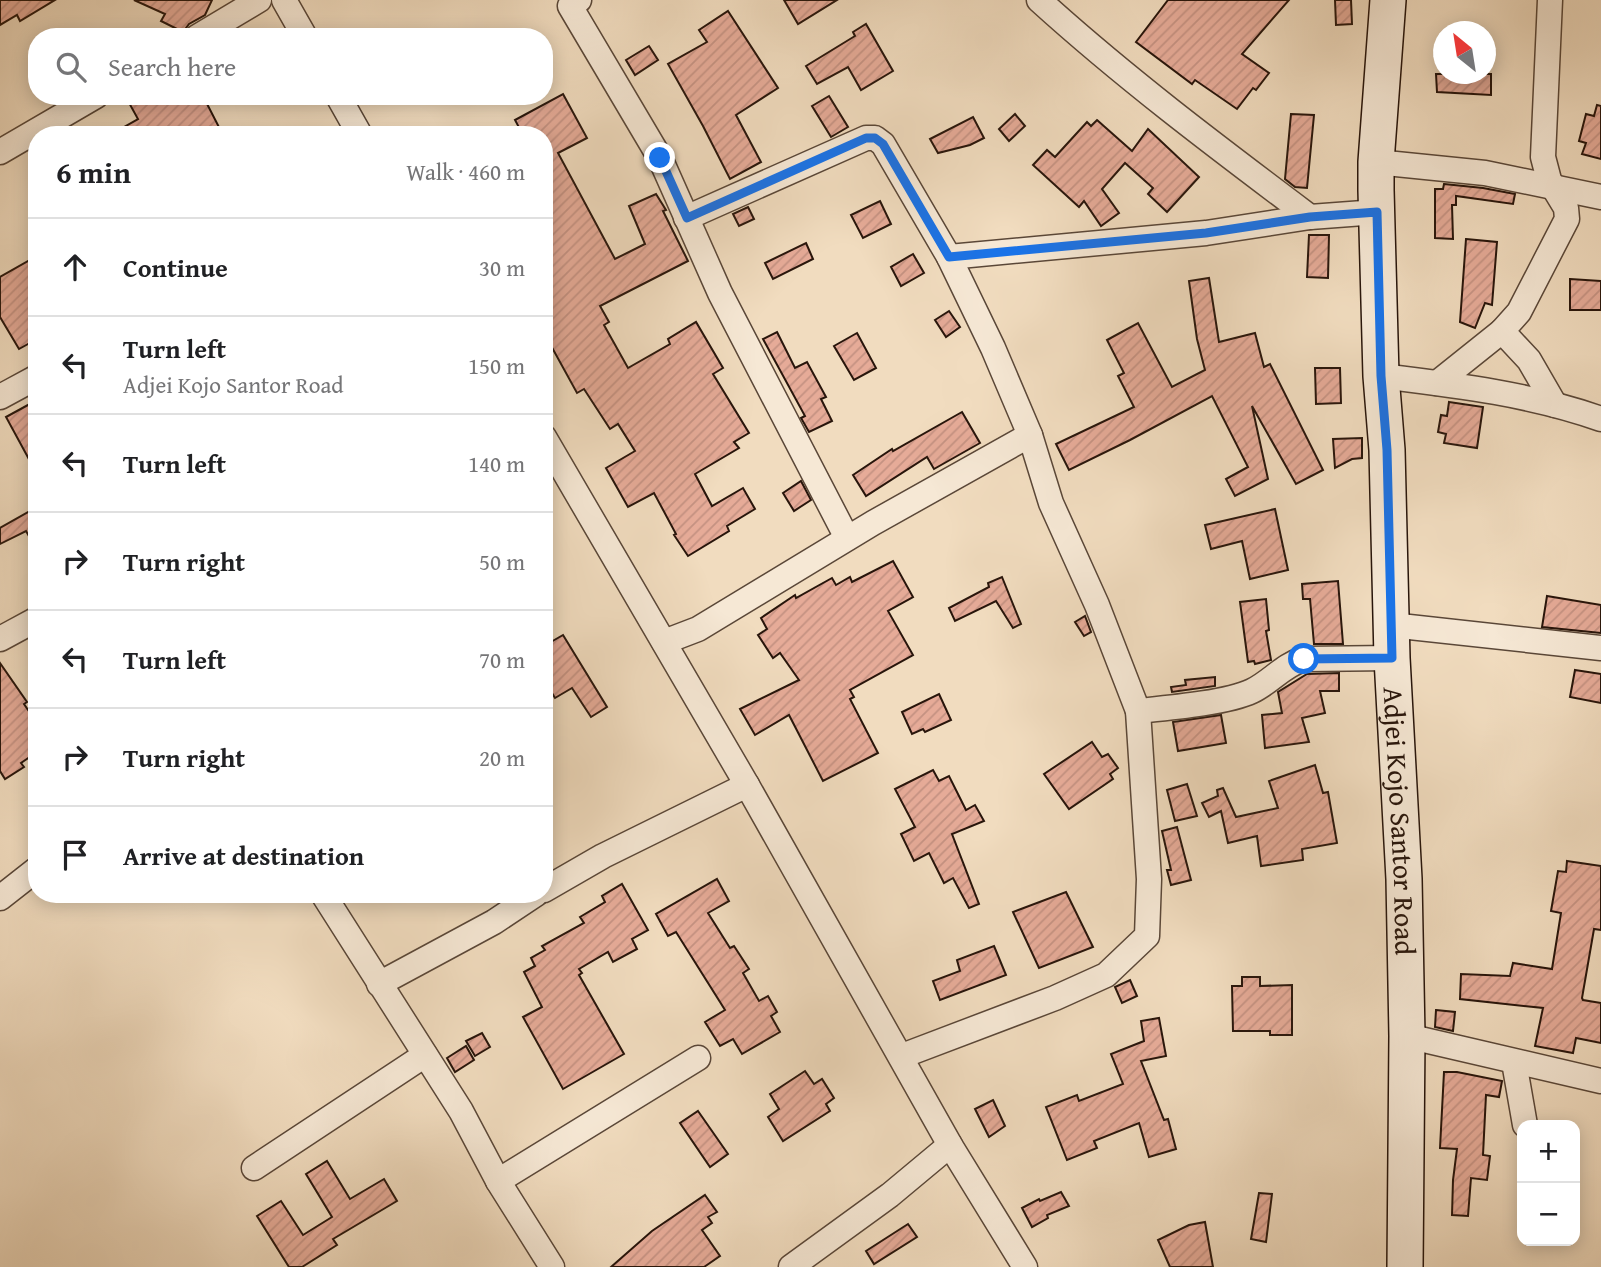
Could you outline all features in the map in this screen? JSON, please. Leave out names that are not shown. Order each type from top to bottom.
[{"type":"street","points":[[212,28],[259,0]]},
{"type":"street","points":[[284,0],[300,28]]},
{"type":"street","points":[[579,0],[570,6],[660,158],[720,293],[847,538]]},
{"type":"street","points":[[1039,0],[1194,131],[1310,217]]},
{"type":"street","name":"Adjei Kojo Santor Road","points":[[1388,0],[1376,162],[1391,641],[1404,879],[1407,1036],[1405,1267]]},
{"type":"street","points":[[1437,383],[1502,331],[1519,312],[1567,219],[1566,208],[1549,180],[1543,157],[1550,0]]},
{"type":"street","points":[[45,126],[81,105]]},
{"type":"street","points":[[343,105],[355,126]]},
{"type":"street","points":[[0,152],[28,136]]},
{"type":"street","points":[[687,218],[866,138],[875,138],[883,144],[949,257],[993,348],[1030,435],[1051,503],[1097,605],[1138,711],[1149,879],[1147,936],[1106,975],[1055,998],[902,1056]]},
{"type":"street","points":[[1376,162],[1485,173],[1601,197]]},
{"type":"street","points":[[949,257],[1206,233],[1310,217],[1377,212]]},
{"type":"street","points":[[1502,331],[1529,360],[1555,405]]},
{"type":"street","points":[[1381,376],[1437,383],[1555,405],[1601,419]]},
{"type":"street","points":[[0,397],[28,382]]},
{"type":"street","points":[[664,642],[698,629],[847,538],[1030,435]]},
{"type":"street","points":[[553,452],[747,785],[950,1145],[1025,1267]]},
{"type":"street","points":[[0,639],[28,624]]},
{"type":"street","points":[[1138,711],[1167,709],[1253,691],[1292,662],[1391,641],[1582,645],[1601,649]]},
{"type":"street","points":[[553,885],[603,856],[747,785]]},
{"type":"street","points":[[0,898],[28,876]]},
{"type":"street","points":[[329,903],[461,1111],[498,1181],[552,1267]]},
{"type":"street","points":[[379,984],[494,922],[522,903]]},
{"type":"street","points":[[1407,1036],[1601,1081]]},
{"type":"street","points":[[254,1168],[425,1055]]},
{"type":"street","points":[[498,1181],[698,1058]]},
{"type":"street","points":[[1514,1062],[1524,1120]]},
{"type":"street","points":[[791,1267],[890,1195],[950,1145]]},
{"type":"building","points":[[0,0],[55,0],[20,21],[17,15],[0,25]]},
{"type":"building","points":[[134,0],[212,0],[205,15],[186,28],[175,28],[161,21],[165,14]]},
{"type":"building","points":[[784,0],[837,0],[798,24]]},
{"type":"building","points":[[1168,0],[1289,0],[1242,54],[1269,73],[1237,109],[1195,80],[1192,84],[1136,42]]},
{"type":"building","points":[[1335,0],[1351,0],[1352,24],[1336,25]]},
{"type":"building","points":[[728,11],[778,88],[736,115],[761,162],[730,179],[668,64],[707,42],[699,30]]},
{"type":"building","points":[[866,24],[893,71],[861,90],[848,67],[817,84],[806,66],[855,36],[853,32]]},
{"type":"building","points":[[649,46],[658,60],[635,75],[626,60]]},
{"type":"building","points":[[1437,84],[1491,84],[1491,95],[1437,92]]},
{"type":"building","points":[[563,94],[587,138],[558,153],[615,259],[645,244],[629,206],[656,194],[666,210],[663,211],[688,261],[600,306],[609,322],[604,325],[628,368],[670,344],[668,339],[696,322],[723,368],[713,374],[749,433],[734,442],[739,448],[695,474],[712,506],[743,488],[755,509],[727,526],[729,531],[688,556],[674,535],[676,534],[654,493],[628,507],[606,468],[635,451],[618,424],[610,429],[584,389],[577,393],[553,349],[553,126],[518,126],[515,120],[543,105],[553,105],[553,99]]},
{"type":"building","points":[[829,96],[848,127],[831,137],[812,106]]},
{"type":"building","points":[[130,105],[208,105],[218,126],[126,126],[138,119]]},
{"type":"building","points":[[1597,105],[1601,106],[1601,159],[1582,154],[1586,143],[1579,141],[1586,114],[1594,116]]},
{"type":"building","points":[[1015,114],[1025,126],[1009,141],[999,129]]},
{"type":"building","points":[[1291,114],[1314,115],[1307,188],[1295,187],[1285,179]]},
{"type":"building","points":[[973,117],[984,138],[970,145],[938,153],[930,139]]},
{"type":"building","points":[[1097,120],[1132,151],[1148,129],[1199,177],[1167,212],[1148,194],[1153,188],[1125,163],[1102,189],[1119,213],[1101,226],[1084,201],[1079,207],[1033,165],[1047,150],[1055,157],[1087,122],[1091,126]]},
{"type":"building","points":[[1444,184],[1515,194],[1513,204],[1456,196],[1456,205],[1452,205],[1453,239],[1435,238],[1435,189],[1443,189]]},
{"type":"building","points":[[880,201],[891,224],[863,238],[851,215]]},
{"type":"building","points":[[748,207],[754,219],[739,226],[733,214]]},
{"type":"building","points":[[1309,235],[1329,235],[1328,278],[1307,277]]},
{"type":"building","points":[[1466,239],[1497,242],[1492,305],[1485,303],[1475,328],[1460,322]]},
{"type":"building","points":[[806,243],[813,259],[773,279],[765,263]]},
{"type":"building","points":[[913,254],[924,273],[901,286],[891,267]]},
{"type":"building","points":[[28,261],[28,344],[19,349],[0,317],[0,277]]},
{"type":"building","points":[[1209,278],[1219,342],[1255,333],[1264,367],[1270,364],[1323,470],[1296,484],[1252,406],[1268,479],[1235,496],[1226,479],[1248,467],[1212,396],[1069,470],[1056,444],[1134,407],[1118,376],[1124,373],[1107,340],[1138,323],[1172,387],[1205,370],[1197,339],[1189,281]]},
{"type":"building","points":[[1570,279],[1601,281],[1601,310],[1570,310]]},
{"type":"building","points":[[949,311],[960,327],[946,337],[935,320]]},
{"type":"building","points":[[777,332],[795,368],[807,362],[826,397],[821,399],[832,421],[809,432],[801,418],[805,416],[763,339]]},
{"type":"building","points":[[857,333],[876,368],[854,380],[834,346]]},
{"type":"building","points":[[1315,368],[1340,368],[1341,403],[1316,404]]},
{"type":"building","points":[[1449,402],[1483,407],[1477,448],[1444,443],[1446,434],[1438,432],[1441,415],[1447,416]]},
{"type":"building","points":[[28,405],[28,457],[6,417]]},
{"type":"building","points":[[962,412],[980,443],[934,469],[927,457],[866,496],[853,475],[892,449],[893,451]]},
{"type":"building","points":[[1362,438],[1362,458],[1352,459],[1335,468],[1333,439]]},
{"type":"building","points":[[801,481],[811,500],[794,511],[783,493]]},
{"type":"building","points":[[1275,509],[1288,570],[1250,579],[1242,541],[1211,549],[1205,525]]},
{"type":"building","points":[[28,512],[28,534],[26,531],[0,544],[0,528]]},
{"type":"building","points":[[893,561],[913,597],[888,611],[913,655],[850,690],[854,697],[850,699],[878,753],[823,781],[789,715],[755,735],[740,709],[799,680],[780,653],[773,658],[758,635],[767,629],[761,618],[795,595],[796,598],[832,578],[836,585],[850,577],[852,582]]},
{"type":"building","points":[[1002,577],[1021,624],[1013,628],[996,601],[955,621],[949,608]]},
{"type":"building","points":[[1338,581],[1343,644],[1314,644],[1310,599],[1303,599],[1302,584]]},
{"type":"building","points":[[1547,596],[1601,605],[1601,633],[1542,627]]},
{"type":"building","points":[[1266,599],[1269,630],[1266,631],[1271,660],[1255,664],[1254,661],[1248,662],[1240,602]]},
{"type":"building","points":[[1085,616],[1091,632],[1084,636],[1075,622]]},
{"type":"building","points":[[563,635],[607,707],[591,717],[572,688],[555,698],[553,641]]},
{"type":"building","points":[[0,663],[27,702],[24,704],[28,710],[28,758],[21,763],[24,767],[5,779],[0,771]]},
{"type":"building","points":[[1575,670],[1601,674],[1601,703],[1570,697]]},
{"type":"building","points":[[1339,673],[1339,691],[1320,691],[1325,713],[1302,718],[1309,742],[1265,748],[1262,715],[1282,713],[1278,692],[1307,674]]},
{"type":"building","points":[[1215,677],[1215,686],[1172,692],[1171,687],[1186,685],[1185,680]]},
{"type":"building","points":[[939,694],[951,720],[925,732],[923,729],[912,734],[902,712]]},
{"type":"building","points":[[1221,715],[1226,743],[1178,751],[1173,722]]},
{"type":"building","points":[[1092,742],[1102,757],[1108,754],[1118,768],[1110,774],[1113,779],[1069,809],[1044,774]]},
{"type":"building","points":[[1315,765],[1323,793],[1328,792],[1337,843],[1302,849],[1303,860],[1261,866],[1257,836],[1228,843],[1221,811],[1209,817],[1202,803],[1218,796],[1217,790],[1223,788],[1236,817],[1278,808],[1269,781]]},
{"type":"building","points":[[933,770],[939,781],[949,776],[966,810],[975,805],[984,821],[952,834],[979,904],[969,908],[953,878],[944,883],[929,853],[914,861],[901,834],[915,827],[895,789]]},
{"type":"building","points":[[1187,784],[1197,816],[1175,821],[1167,790]]},
{"type":"building","points":[[1177,827],[1191,880],[1171,885],[1167,870],[1171,870],[1162,831]]},
{"type":"building","points":[[1567,861],[1601,866],[1601,930],[1594,929],[1582,998],[1601,1003],[1601,1043],[1576,1038],[1573,1053],[1535,1046],[1543,1008],[1460,999],[1461,974],[1510,976],[1513,963],[1552,969],[1561,913],[1551,911],[1558,871],[1566,872]]},
{"type":"building","points":[[717,879],[729,901],[708,913],[730,948],[734,946],[749,969],[743,973],[759,1001],[768,996],[777,1012],[771,1016],[780,1032],[742,1054],[733,1039],[720,1046],[705,1022],[725,1010],[676,932],[668,936],[656,914]]},
{"type":"building","points":[[622,884],[648,930],[632,939],[637,949],[613,962],[608,952],[579,969],[582,973],[579,975],[624,1054],[563,1089],[523,1017],[542,1007],[524,972],[535,966],[531,958],[545,950],[542,946],[584,923],[580,917],[605,902],[602,896]]},
{"type":"building","points":[[1066,892],[1093,947],[1039,968],[1013,912]]},
{"type":"building","points":[[994,946],[1006,975],[940,1000],[933,981],[960,971],[957,960]]},
{"type":"building","points":[[1242,977],[1260,977],[1260,986],[1292,985],[1292,1035],[1270,1035],[1270,1031],[1233,1031],[1232,986],[1242,986]]},
{"type":"building","points":[[1130,980],[1137,996],[1122,1003],[1115,987]]},
{"type":"building","points":[[1436,1010],[1455,1012],[1453,1031],[1435,1027]]},
{"type":"building","points":[[1159,1018],[1166,1056],[1141,1061],[1164,1120],[1168,1119],[1176,1149],[1149,1157],[1139,1123],[1094,1141],[1097,1148],[1067,1160],[1046,1107],[1077,1095],[1079,1101],[1123,1084],[1111,1054],[1144,1041],[1141,1021]]},
{"type":"building","points":[[482,1033],[490,1047],[475,1056],[466,1041]]},
{"type":"building","points":[[466,1046],[474,1060],[455,1072],[447,1058]]},
{"type":"building","points":[[805,1071],[814,1084],[822,1079],[834,1098],[826,1104],[830,1111],[783,1141],[768,1117],[779,1109],[770,1094]]},
{"type":"building","points":[[1444,1072],[1502,1081],[1499,1097],[1486,1095],[1483,1155],[1490,1156],[1487,1180],[1471,1178],[1468,1216],[1452,1215],[1457,1149],[1440,1148]]},
{"type":"building","points":[[993,1100],[1005,1126],[989,1137],[975,1109]]},
{"type":"building","points":[[698,1111],[728,1154],[710,1167],[680,1123]]},
{"type":"building","points":[[327,1161],[350,1199],[384,1179],[397,1201],[333,1239],[337,1245],[302,1267],[289,1267],[257,1216],[281,1201],[303,1235],[332,1217],[306,1174]]},
{"type":"building","points":[[1061,1192],[1069,1206],[1047,1215],[1048,1218],[1032,1227],[1022,1208]]},
{"type":"building","points":[[1259,1193],[1272,1194],[1266,1242],[1251,1239]]},
{"type":"building","points":[[705,1195],[717,1212],[708,1217],[712,1223],[702,1230],[720,1256],[704,1267],[611,1267],[652,1231]]},
{"type":"building","points":[[1205,1222],[1213,1267],[1170,1267],[1158,1240],[1189,1225]]},
{"type":"building","points":[[908,1224],[917,1237],[874,1264],[866,1251]]},
{"type":"route","points":[[660,158],[687,218],[866,138],[875,138],[883,144],[949,257],[1206,233],[1310,217],[1377,212],[1392,658],[1304,659]]}]
